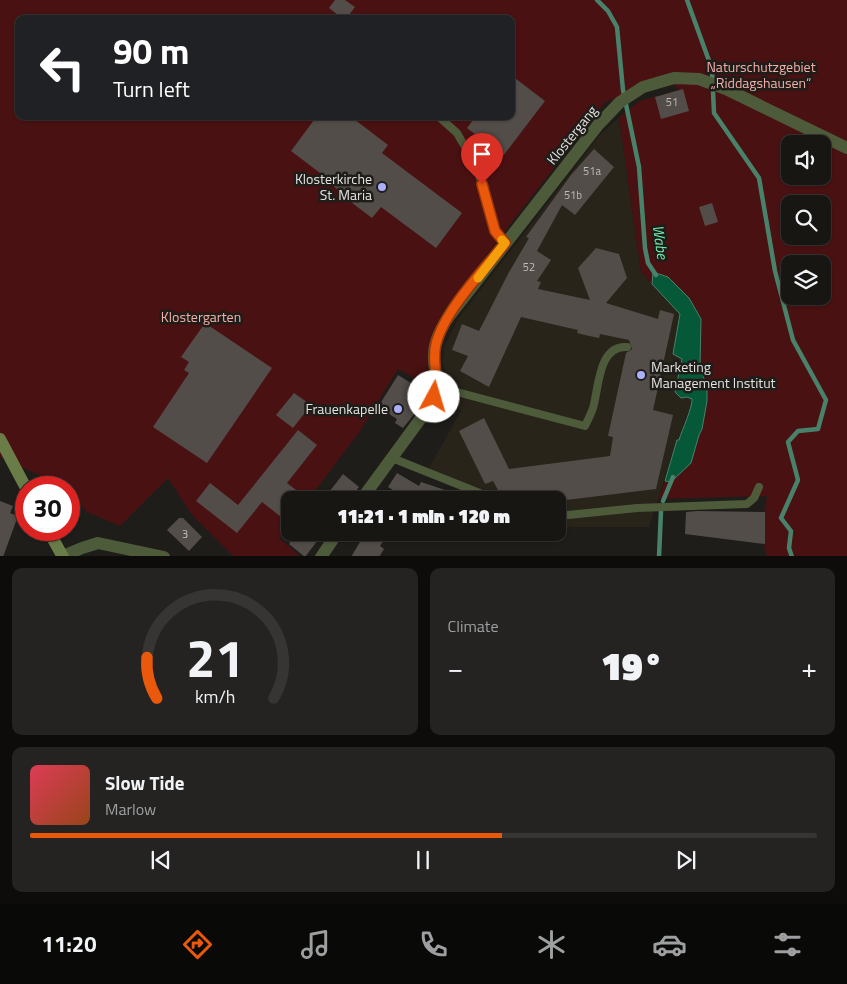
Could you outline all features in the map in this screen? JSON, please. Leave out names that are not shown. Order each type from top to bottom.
[{"type":"main road","points":[[0,439],[20,476]]},
{"type":"main road","points":[[54,541],[63,556]]},
{"type":"street","name":"Klostergang","points":[[436,392],[434,355],[440,332],[459,302],[598,125],[620,102],[632,93],[664,80],[699,79],[726,89],[847,148]]},
{"type":"street","points":[[368,491],[424,414]]},
{"type":"street","points":[[321,556],[332,541]]},
{"type":"street","points":[[63,556],[98,543],[139,554],[164,556]]},
{"type":"lane","points":[[442,120],[457,133],[477,168],[495,231],[505,243]]},
{"type":"lane","points":[[436,392],[585,426],[593,410],[605,358],[614,350],[627,347]]},
{"type":"lane","points":[[392,458],[474,491]]},
{"type":"lane","points":[[566,515],[637,508],[747,504],[754,498],[759,487]]},
{"type":"shaded area","points":[[619,117],[641,272],[680,314],[673,354],[682,359],[675,392],[692,399],[692,404],[679,440],[677,440],[649,527],[566,527],[566,491],[471,491],[429,468],[461,411],[442,397],[446,381],[443,362],[444,347],[458,319],[599,136]]},
{"type":"shaded area","points":[[653,272],[668,277],[689,298],[701,319],[700,366],[707,388],[707,401],[702,429],[691,463],[671,482],[665,481],[692,399],[687,397],[681,398],[675,392],[682,359],[673,354],[680,314],[652,284]]},
{"type":"green space","points":[[0,0],[847,0],[847,556],[767,556],[761,532],[767,496],[658,499],[677,440],[679,440],[689,413],[692,399],[687,397],[681,398],[675,392],[682,359],[673,354],[680,314],[641,272],[619,117],[640,101],[679,90],[668,81],[605,102],[444,310],[433,331],[426,378],[421,382],[398,369],[360,431],[315,491],[281,491],[281,535],[279,538],[299,555],[233,556],[192,515],[168,478],[120,526],[87,512],[80,505],[80,476],[41,476],[0,457]]},
{"type":"building","points":[[335,0],[345,0],[355,7],[349,15],[338,15],[329,8]]},
{"type":"building","points":[[515,78],[545,101],[503,156],[467,128],[473,120],[515,120]]},
{"type":"building","points":[[683,89],[689,111],[661,119],[655,97]]},
{"type":"building","name":"Klosterkirche St. Maria","points":[[314,120],[355,120],[388,145],[382,153],[462,213],[436,248],[381,207],[372,218],[326,181],[328,179],[291,151]]},
{"type":"building","points":[[594,149],[614,167],[575,215],[562,205],[537,251],[551,260],[537,281],[541,282],[538,289],[590,300],[578,268],[596,248],[619,254],[627,278],[606,303],[658,319],[660,310],[674,314],[653,410],[673,415],[656,489],[566,500],[566,491],[499,491],[493,481],[485,484],[459,431],[484,418],[509,469],[610,456],[613,437],[608,436],[626,353],[632,349],[629,340],[600,334],[599,338],[577,333],[578,330],[521,317],[489,387],[460,371],[468,356],[452,350],[462,324],[479,331],[529,238],[526,237],[571,175]]},
{"type":"building","points":[[712,203],[718,222],[705,226],[699,207]]},
{"type":"building","points":[[205,323],[272,368],[207,463],[153,427],[189,373],[184,370],[189,362],[181,357]]},
{"type":"building","points":[[398,375],[427,393],[428,403],[437,404],[432,413],[428,407],[420,407],[403,428],[395,423],[397,419],[378,407]]},
{"type":"building","points":[[294,393],[311,405],[293,428],[276,415]]},
{"type":"building","points":[[298,430],[317,445],[287,483],[297,491],[281,491],[281,517],[262,502],[237,533],[196,501],[210,483],[238,505]]},
{"type":"building","points":[[397,473],[419,486],[421,482],[448,491],[392,491],[388,487]]},
{"type":"building","points":[[343,474],[359,487],[356,491],[330,491]]},
{"type":"building","points":[[0,501],[13,506],[10,513],[15,515],[15,524],[3,556],[0,556]]},
{"type":"building","points":[[686,512],[765,512],[765,544],[685,534]]},
{"type":"building","points":[[179,518],[183,518],[202,537],[189,551],[167,530]]},
{"type":"building","points":[[291,541],[317,541],[306,556],[289,544]]},
{"type":"building","points":[[361,541],[383,541],[380,546],[384,549],[380,556],[352,556]]},
{"type":"waterway","name":"Wabe","points":[[597,0],[608,11],[617,27],[623,90],[639,167],[645,248],[648,263],[656,275]]},
{"type":"waterway","points":[[687,0],[712,69],[714,113],[759,178],[775,271],[793,340],[826,400],[818,429],[798,431],[788,442],[798,480],[781,518],[791,531],[789,548],[792,556]]},
{"type":"waterway","name":"Wabe","points":[[663,501],[673,477]]},
{"type":"waterway","name":"Wabe","points":[[659,556],[661,511]]},
{"type":"tunnel","points":[[424,414],[434,397]]},
{"type":"slow traffic","points":[[478,278],[505,243],[502,240]]},
{"type":"place","name":"Klosterkirche St. Maria","points":[[382,187]]},
{"type":"place","name":"Marketing Management Institut","points":[[641,375]]},
{"type":"place","name":"Frauenkapelle","points":[[398,409]]},
{"type":"route","points":[[434,397],[438,388],[434,355],[444,323],[505,243],[495,231],[482,184]]},
{"type":"park label","name":"Naturschutzgebiet „Riddagshausen“","points":[[761,76]]},
{"type":"park label","name":"Klostergarten","points":[[201,317]]}]
